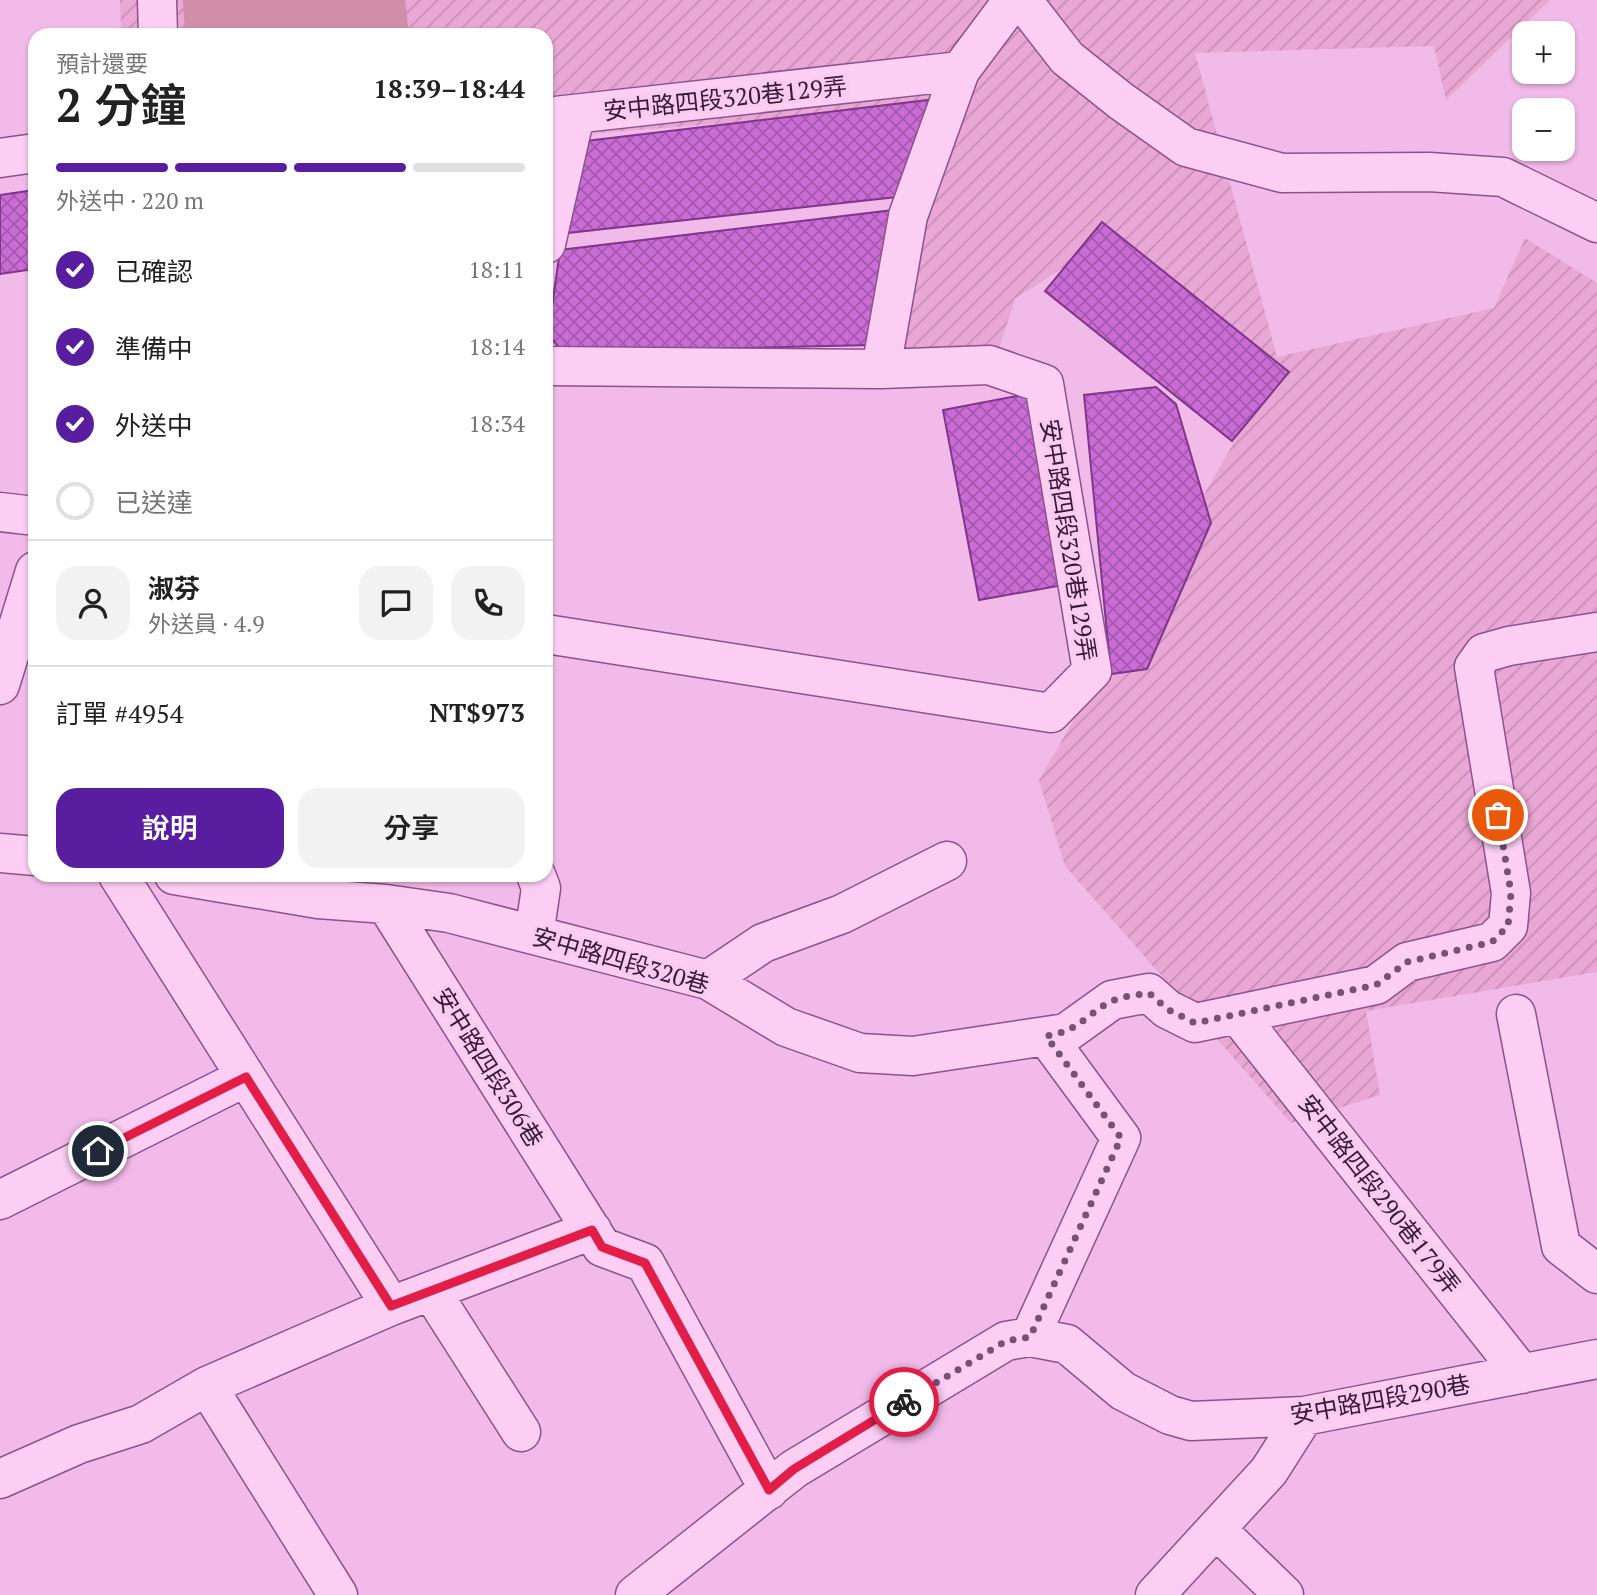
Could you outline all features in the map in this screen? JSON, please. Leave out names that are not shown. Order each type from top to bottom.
[{"type":"lane","points":[[157,0],[158,28]]},
{"type":"lane","points":[[881,369],[908,216],[960,71],[1013,0]]},
{"type":"lane","points":[[1022,0],[1067,58],[1186,147],[1282,173],[1429,172],[1503,177],[1597,223]]},
{"type":"lane","name":"安中路四段320巷129弄","points":[[553,180],[560,116],[960,71]]},
{"type":"lane","points":[[0,158],[28,154]]},
{"type":"lane","name":"安中路四段320巷129弄","points":[[553,366],[881,369],[989,365],[1044,384],[1092,671],[1051,713],[553,635]]},
{"type":"lane","points":[[0,512],[28,515]]},
{"type":"lane","points":[[0,685],[28,594]]},
{"type":"lane","name":"安中路四段320巷","points":[[216,882],[318,899],[386,904],[449,913],[708,980],[786,1027],[860,1053],[913,1056],[1066,1033],[1112,1000],[1149,993],[1167,1009],[1195,1023],[1376,985],[1407,962],[1492,942],[1508,926],[1511,893],[1474,667],[1485,653],[1509,646],[1597,632]]},
{"type":"lane","points":[[0,853],[28,855]]},
{"type":"lane","points":[[708,980],[764,943],[842,914],[947,861]]},
{"type":"lane","points":[[122,882],[391,1306]]},
{"type":"lane","points":[[534,935],[541,888],[539,882]]},
{"type":"lane","name":"安中路四段306巷","points":[[386,904],[602,1247],[645,1263],[769,1490]]},
{"type":"lane","name":"安中路四段290巷179弄","points":[[1237,1014],[1522,1374]]},
{"type":"lane","points":[[1516,1014],[1561,1246],[1597,1273]]},
{"type":"lane","points":[[1030,1337],[1121,1138],[1046,1036]]},
{"type":"lane","points":[[0,1200],[246,1077]]},
{"type":"lane","points":[[0,1479],[79,1444],[141,1424],[207,1386],[391,1306],[592,1230]]},
{"type":"lane","points":[[431,1291],[521,1432]]},
{"type":"lane","name":"安中路四段290巷","points":[[635,1595],[794,1469],[1006,1341],[1030,1337],[1067,1344],[1123,1391],[1170,1415],[1191,1420],[1304,1416],[1597,1359]]},
{"type":"lane","points":[[207,1386],[338,1595]]},
{"type":"lane","points":[[1155,1595],[1269,1471],[1304,1416]]},
{"type":"lane","points":[[1216,1529],[1284,1595]]},
{"type":"shaded area","points":[[120,0],[1550,0],[1528,21],[1512,21],[1512,37],[1446,100],[1434,46],[1195,53],[1277,357],[1494,308],[1525,238],[1597,283],[1597,972],[1366,1011],[1380,1095],[1291,1123],[1065,866],[1039,780],[1262,394],[1165,328],[1064,267],[1015,299],[995,362],[891,353],[898,110],[553,136],[553,28],[121,28]]},
{"type":"shaded area","points":[[183,0],[405,0],[408,28],[185,28]]},
{"type":"building","points":[[928,100],[906,196],[567,233],[586,141]]},
{"type":"building","points":[[28,191],[28,270],[0,274],[0,195]]},
{"type":"building","points":[[902,209],[873,345],[563,352],[553,341],[553,300],[560,250]]},
{"type":"building","points":[[1102,222],[1289,372],[1232,441],[1045,291]]},
{"type":"building","points":[[1156,387],[1176,404],[1211,523],[1147,669],[1111,674],[1084,395]]},
{"type":"building","points":[[1033,393],[1069,584],[979,600],[943,410]]},
{"type":"way so far","points":[[904,1402],[1006,1341],[1030,1337],[1121,1138],[1046,1036],[1066,1033],[1112,1000],[1149,993],[1167,1009],[1195,1023],[1376,985],[1407,962],[1492,942],[1508,926],[1511,893],[1498,815]]},
{"type":"route","points":[[98,1151],[246,1077],[391,1306],[592,1230],[602,1247],[645,1263],[769,1490],[794,1469],[904,1402]]}]
